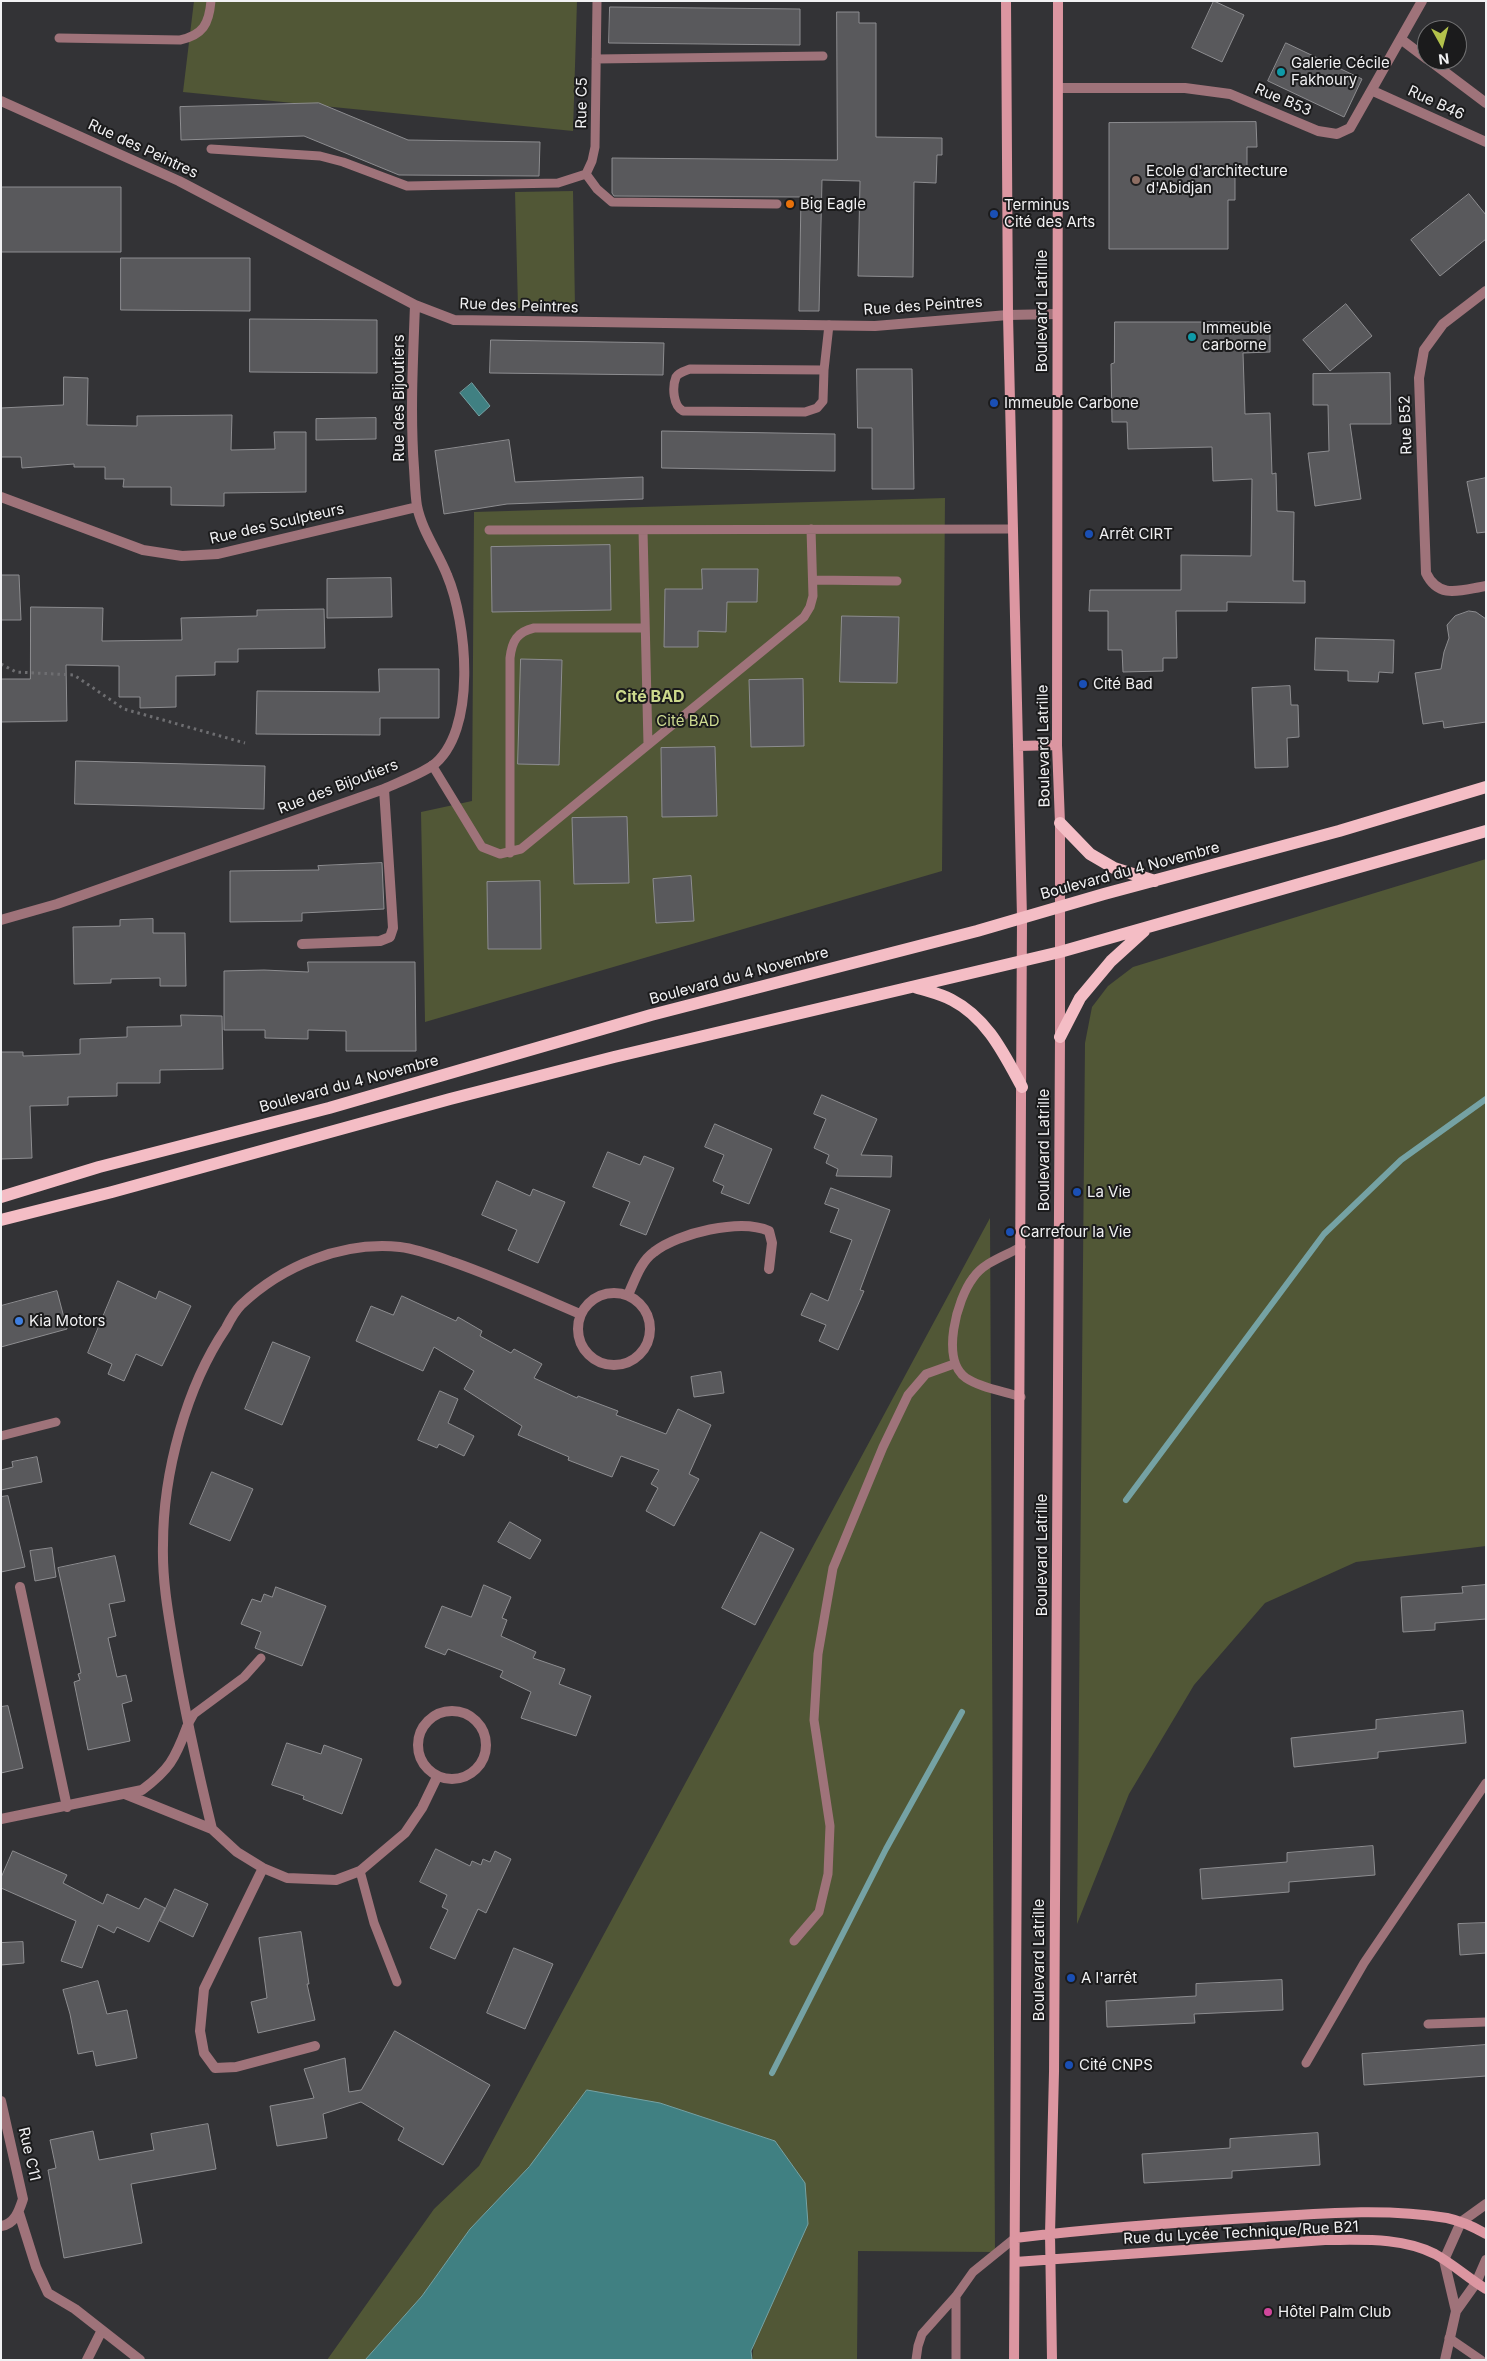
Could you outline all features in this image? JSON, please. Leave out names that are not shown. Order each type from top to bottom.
[{"type":"main road","name":"Boulevard Latrille","points":[[1006,1],[1008,315],[1022,918],[1014,2360]]},
{"type":"main road","name":"Boulevard Latrille","points":[[1052,2360],[1050,2234],[1054,2072],[1060,1037],[1060,823],[1057,745],[1058,1]]},
{"type":"main road","points":[[1018,746],[1057,745]]},
{"type":"main road","name":"Boulevard du 4 Novembre","points":[[1,1197],[99,1167],[329,1108],[651,1015],[1022,918],[1339,831],[1486,787]]},
{"type":"main road","points":[[1060,823],[1090,854],[1114,868],[1155,880]]},
{"type":"main road","points":[[1,1220],[122,1190],[450,1099],[614,1057],[1022,962],[1146,929],[1486,831]]},
{"type":"main road","points":[[1060,1037],[1080,998],[1111,961],[1146,929]]},
{"type":"main road","points":[[915,987],[952,1000],[974,1014],[1002,1051],[1022,1087]]},
{"type":"main road","name":"Rue du Lycée Technique/Rue B21","points":[[1015,2238],[1171,2223],[1312,2214],[1382,2213],[1448,2218],[1486,2234]]},
{"type":"main road","name":"Rue du Lycée Technique/Rue B21","points":[[1015,2262],[1325,2240],[1376,2240],[1414,2245],[1444,2260],[1486,2289]]},
{"type":"street","name":"Rue B53","points":[[1058,88],[1185,88],[1230,94],[1318,131],[1337,134],[1350,128],[1402,40],[1422,1]]},
{"type":"street","points":[[1402,40],[1417,51]]},
{"type":"street","points":[[1442,70],[1486,103]]},
{"type":"street","name":"Rue B46","points":[[1373,91],[1486,142]]},
{"type":"street","name":"Rue des Peintres","points":[[1,100],[179,181],[415,305],[454,320],[903,325],[1008,315],[1057,314]]},
{"type":"street","name":"Rue B52","points":[[1486,291],[1443,324],[1424,350],[1419,378],[1426,573],[1432,584],[1441,590],[1458,591],[1486,586]]},
{"type":"street","name":"Rue des Bijoutiers","points":[[1,920],[57,904],[384,789],[432,765],[456,732],[462,709],[464,657],[459,613],[450,585],[429,539],[417,506],[412,396],[415,305]]},
{"type":"street","name":"Rue des Sculpteurs","points":[[1,498],[143,550],[182,556],[218,554],[417,506]]},
{"type":"street","points":[[302,944],[380,941],[390,937],[393,928],[384,789]]},
{"type":"street","points":[[628,1295],[639,1269],[653,1252],[673,1241],[702,1232],[732,1227],[757,1226],[769,1231],[772,1243],[769,1269]]},
{"type":"street","points":[[212,1829],[187,1726],[166,1601],[162,1546],[164,1517],[178,1438],[189,1400],[209,1352],[240,1306],[279,1275],[318,1258],[358,1247],[400,1247],[492,1276],[580,1314]]},
{"type":"street","points":[[614,1292],[628,1295],[640,1303],[648,1315],[651,1329],[648,1343],[640,1355],[628,1362],[613,1365],[599,1362],[587,1354],[580,1342],[577,1328],[580,1314],[588,1303],[600,1295],[614,1292]]},
{"type":"street","points":[[20,1587],[67,1806]]},
{"type":"street","points":[[453,1711],[466,1714],[477,1722],[484,1733],[487,1747],[484,1760],[476,1771],[464,1778],[451,1780],[438,1777],[426,1769],[419,1758],[417,1745],[420,1731],[428,1720],[440,1713],[453,1711]]},
{"type":"street","points":[[1,1819],[142,1790],[161,1776],[176,1756],[187,1726]]},
{"type":"street","points":[[125,1794],[212,1829],[237,1852],[262,1868],[287,1878],[336,1880],[360,1872],[405,1833],[422,1808],[438,1777]]},
{"type":"street","points":[[262,1868],[204,1989],[200,2031],[204,2053],[214,2068],[236,2066],[315,2046]]},
{"type":"street","name":"Rue C11","points":[[1,2101],[23,2199],[19,2213]]},
{"type":"street","points":[[1456,2312],[1444,2260],[1461,2222],[1486,2204]]},
{"type":"street","points":[[1,2226],[8,2225],[19,2213]]},
{"type":"street","points":[[19,2213],[36,2267],[48,2293],[75,2309],[140,2360]]},
{"type":"street","points":[[1444,2360],[1456,2312],[1476,2283],[1486,2260]]},
{"type":"street","points":[[87,2360],[102,2332]]},
{"type":"lane","points":[[59,38],[193,37],[207,22],[211,1]]},
{"type":"lane","name":"Rue C5","points":[[586,174],[592,161],[595,147],[597,1]]},
{"type":"lane","points":[[596,60],[823,56]]},
{"type":"lane","points":[[211,149],[320,156],[343,162],[407,186],[558,183],[586,174],[597,189],[612,202],[777,204]]},
{"type":"lane","points":[[824,370],[690,369],[680,372],[676,378],[675,402],[678,408],[683,411],[805,412],[817,408],[823,401],[829,325]]},
{"type":"lane","points":[[432,765],[482,847],[500,854],[521,849],[804,617],[813,596],[812,529]]},
{"type":"lane","points":[[489,530],[1013,529]]},
{"type":"lane","points":[[643,530],[648,745]]},
{"type":"lane","points":[[813,580],[897,581]]},
{"type":"lane","points":[[510,853],[510,658],[517,636],[524,630],[534,628],[645,628]]},
{"type":"lane","points":[[1020,1397],[965,1377],[954,1364],[952,1348],[955,1323],[962,1298],[973,1278],[984,1266],[1021,1248]]},
{"type":"lane","points":[[794,1941],[819,1912],[828,1874],[830,1826],[814,1720],[818,1654],[833,1568],[883,1447],[908,1396],[926,1374],[954,1364]]},
{"type":"lane","points":[[1,1436],[56,1422]]},
{"type":"lane","points":[[187,1726],[194,1714],[244,1677],[261,1658]]},
{"type":"lane","points":[[1306,2063],[1364,1964],[1486,1784]]},
{"type":"lane","points":[[360,1872],[374,1923],[397,1982]]},
{"type":"lane","points":[[1428,2024],[1486,2022]]},
{"type":"lane","points":[[916,2360],[922,2334],[956,2296],[973,2272],[1015,2238]]},
{"type":"lane","points":[[956,2296],[956,2360]]},
{"type":"lane","points":[[1449,2338],[1481,2360]]},
{"type":"path","points":[[1,664],[16,672],[74,675],[124,709],[244,743]]},
{"type":"green space","points":[[194,1],[577,1],[573,131],[183,92]]},
{"type":"green space","points":[[573,191],[575,307],[518,308],[515,192]]},
{"type":"green space","name":"Cité BAD","points":[[945,498],[942,871],[425,1022],[421,812],[472,801],[474,512]]},
{"type":"green space","points":[[1486,859],[1486,1546],[1356,1562],[1265,1603],[1194,1685],[1129,1794],[1077,1924],[1085,1043],[1092,1007],[1108,986],[1133,967]]},
{"type":"green space","points":[[990,1218],[995,2252],[858,2251],[857,2360],[752,2360],[775,2141],[660,2103],[529,2167],[470,2229],[422,2296],[365,2360],[327,2360],[434,2209],[479,2166]]},
{"type":"water","points":[[472,383],[490,406],[479,416],[460,393]]},
{"type":"water","points":[[587,2090],[660,2103],[775,2141],[805,2183],[808,2224],[751,2351],[752,2360],[365,2360],[422,2296],[470,2229],[529,2167]]},
{"type":"building","points":[[1214,1],[1244,15],[1222,62],[1192,48]]},
{"type":"building","points":[[610,7],[800,9],[800,45],[609,43]]},
{"type":"building","points":[[837,12],[859,12],[859,23],[876,23],[876,137],[942,138],[942,155],[937,155],[936,183],[914,182],[913,277],[858,276],[860,181],[822,180],[819,311],[799,311],[801,197],[614,196],[612,193],[612,158],[837,160]]},
{"type":"building","points":[[1286,43],[1362,79],[1344,117],[1268,81]]},
{"type":"building","points":[[319,103],[408,140],[540,142],[539,176],[399,175],[304,136],[181,140],[180,107]]},
{"type":"building","points":[[1256,122],[1257,147],[1247,147],[1247,173],[1235,173],[1235,200],[1228,200],[1228,249],[1109,249],[1109,123]]},
{"type":"building","points":[[1,187],[121,187],[121,252],[1,252]]},
{"type":"building","points":[[1469,194],[1486,215],[1486,239],[1440,276],[1411,240]]},
{"type":"building","points":[[121,258],[250,258],[250,311],[121,310]]},
{"type":"building","points":[[1346,304],[1372,336],[1330,371],[1303,340]]},
{"type":"building","points":[[250,319],[377,320],[377,373],[250,372]]},
{"type":"building","points":[[1115,322],[1270,322],[1270,352],[1243,353],[1245,414],[1270,413],[1272,474],[1276,473],[1277,511],[1294,512],[1293,581],[1305,581],[1305,603],[1227,602],[1227,611],[1176,611],[1177,658],[1163,658],[1163,671],[1123,672],[1122,650],[1108,650],[1108,611],[1089,611],[1090,590],[1181,590],[1181,555],[1251,556],[1252,479],[1213,481],[1212,447],[1128,449],[1127,422],[1112,422],[1111,364],[1114,363]]},
{"type":"building","points":[[491,340],[664,343],[663,375],[490,373]]},
{"type":"building","points":[[857,369],[912,369],[914,489],[872,489],[872,428],[858,428]]},
{"type":"building","points":[[1390,373],[1391,424],[1350,424],[1361,499],[1315,506],[1308,453],[1329,451],[1328,405],[1313,405],[1313,374]]},
{"type":"building","points":[[64,377],[88,378],[87,425],[137,426],[137,416],[232,415],[231,450],[275,449],[274,432],[306,432],[306,492],[224,493],[224,506],[171,505],[171,487],[123,487],[124,479],[105,479],[105,467],[74,467],[74,464],[22,468],[21,457],[1,457],[1,408],[63,405]]},
{"type":"building","points":[[376,418],[376,439],[316,440],[316,419]]},
{"type":"building","points":[[662,431],[835,434],[835,471],[662,468]]},
{"type":"building","points":[[509,440],[515,482],[643,477],[643,499],[507,504],[444,514],[435,451]]},
{"type":"building","points":[[1486,478],[1486,532],[1477,533],[1467,482]]},
{"type":"building","points":[[610,545],[611,610],[492,612],[491,547]]},
{"type":"building","points":[[702,569],[758,569],[757,602],[727,602],[726,632],[698,631],[698,647],[664,647],[665,589],[702,589]]},
{"type":"building","points":[[1,575],[19,575],[21,620],[1,620]]},
{"type":"building","points":[[391,578],[392,617],[327,618],[327,579]]},
{"type":"building","points":[[31,607],[103,608],[102,641],[182,640],[181,618],[257,616],[257,610],[324,609],[325,648],[238,649],[238,662],[215,662],[215,675],[176,676],[176,707],[140,708],[140,697],[119,697],[119,666],[66,665],[67,721],[1,722],[1,679],[30,679]]},
{"type":"building","points":[[1469,611],[1476,612],[1486,619],[1486,722],[1444,728],[1443,721],[1423,724],[1415,673],[1441,669],[1449,638],[1447,625],[1455,616]]},
{"type":"building","points":[[842,616],[899,617],[897,683],[840,682]]},
{"type":"building","points":[[1316,638],[1394,640],[1393,673],[1379,672],[1378,682],[1348,681],[1348,671],[1315,670]]},
{"type":"building","points":[[521,659],[562,660],[559,765],[518,764]]},
{"type":"building","points":[[379,669],[439,669],[439,718],[380,718],[380,735],[256,734],[257,691],[379,692]]},
{"type":"building","points":[[803,679],[804,746],[751,747],[749,680]]},
{"type":"building","points":[[1290,686],[1291,705],[1298,705],[1299,737],[1287,738],[1288,767],[1255,768],[1252,688]]},
{"type":"building","points":[[715,747],[717,816],[662,817],[661,748]]},
{"type":"building","points":[[76,761],[265,766],[264,809],[75,804]]},
{"type":"building","points":[[627,817],[629,883],[574,884],[572,818]]},
{"type":"building","points":[[382,863],[384,909],[302,913],[302,921],[230,922],[230,871],[319,870],[318,866]]},
{"type":"building","points":[[691,876],[694,921],[656,923],[653,879]]},
{"type":"building","points":[[540,881],[541,949],[488,949],[487,882]]},
{"type":"building","points":[[153,919],[153,933],[185,933],[186,986],[160,986],[160,978],[111,979],[111,983],[74,984],[73,927],[120,926],[120,920]]},
{"type":"building","points":[[308,962],[415,962],[416,1051],[346,1051],[346,1031],[308,1030],[308,1039],[265,1038],[265,1030],[224,1030],[224,971],[308,972]]},
{"type":"building","points":[[181,1015],[222,1016],[223,1069],[160,1070],[160,1083],[117,1083],[117,1096],[68,1097],[68,1105],[30,1106],[32,1158],[1,1159],[1,1052],[23,1052],[23,1056],[80,1054],[80,1039],[127,1037],[127,1027],[181,1026]]},
{"type":"building","points":[[822,1095],[877,1119],[861,1155],[892,1156],[891,1177],[836,1176],[838,1169],[826,1163],[829,1155],[814,1148],[826,1119],[814,1114]]},
{"type":"building","points":[[715,1124],[772,1149],[749,1204],[721,1193],[724,1186],[713,1181],[724,1155],[705,1147]]},
{"type":"building","points":[[608,1152],[640,1165],[644,1156],[674,1168],[646,1235],[620,1225],[630,1202],[593,1187]]},
{"type":"building","points":[[497,1181],[530,1196],[533,1189],[565,1202],[538,1263],[508,1250],[517,1230],[482,1215]]},
{"type":"building","points":[[831,1188],[890,1210],[860,1290],[864,1291],[838,1350],[819,1341],[826,1325],[801,1315],[811,1293],[828,1301],[852,1240],[830,1232],[839,1209],[825,1204]]},
{"type":"building","points":[[118,1281],[156,1299],[159,1291],[191,1306],[162,1366],[136,1354],[124,1381],[108,1374],[112,1364],[88,1353]]},
{"type":"building","points":[[57,1291],[67,1329],[1,1347],[1,1306]]},
{"type":"building","points":[[402,1296],[456,1321],[458,1317],[482,1331],[480,1336],[511,1353],[514,1349],[542,1364],[534,1378],[577,1398],[578,1396],[618,1411],[616,1415],[666,1434],[678,1409],[711,1425],[689,1474],[699,1479],[674,1526],[646,1511],[658,1488],[651,1484],[659,1470],[621,1456],[612,1477],[568,1460],[569,1457],[518,1435],[522,1426],[464,1389],[474,1371],[434,1347],[423,1371],[356,1341],[371,1306],[393,1315]]},
{"type":"building","points":[[273,1342],[310,1357],[282,1425],[245,1409]]},
{"type":"building","points":[[721,1372],[724,1393],[694,1397],[691,1377]]},
{"type":"building","points":[[440,1391],[458,1399],[448,1423],[474,1436],[464,1456],[439,1444],[437,1448],[418,1440]]},
{"type":"building","points":[[37,1457],[42,1482],[1,1490],[1,1470],[13,1467],[12,1462]]},
{"type":"building","points":[[212,1472],[253,1489],[230,1541],[190,1524]]},
{"type":"building","points":[[8,1496],[25,1567],[1,1572],[1,1497]]},
{"type":"building","points":[[510,1522],[541,1540],[530,1559],[498,1542]]},
{"type":"building","points":[[761,1532],[794,1549],[755,1625],[722,1608]]},
{"type":"building","points":[[52,1548],[56,1577],[35,1581],[30,1551]]},
{"type":"building","points":[[115,1556],[125,1601],[109,1604],[116,1636],[108,1638],[117,1677],[126,1675],[132,1701],[122,1704],[130,1741],[88,1750],[74,1682],[80,1680],[78,1674],[81,1673],[58,1568]]},
{"type":"building","points":[[484,1585],[511,1597],[502,1618],[507,1620],[501,1636],[536,1652],[533,1658],[565,1669],[559,1684],[591,1696],[576,1736],[521,1718],[531,1692],[500,1677],[503,1671],[448,1649],[445,1655],[425,1647],[442,1606],[471,1617]]},
{"type":"building","points":[[1486,1585],[1486,1619],[1435,1623],[1435,1630],[1403,1632],[1401,1597],[1463,1593],[1462,1587]]},
{"type":"building","points":[[276,1587],[326,1606],[302,1666],[255,1648],[261,1632],[241,1624],[252,1599],[261,1602],[264,1594],[272,1597]]},
{"type":"building","points":[[8,1706],[23,1768],[1,1773],[1,1707]]},
{"type":"building","points":[[1463,1711],[1466,1743],[1378,1752],[1378,1758],[1294,1767],[1291,1738],[1376,1729],[1376,1720]]},
{"type":"building","points":[[287,1743],[321,1754],[324,1745],[362,1759],[342,1814],[303,1799],[304,1796],[272,1785]]},
{"type":"building","points":[[1373,1846],[1375,1875],[1289,1882],[1289,1892],[1202,1899],[1200,1869],[1287,1862],[1287,1853]]},
{"type":"building","points":[[436,1849],[470,1866],[472,1861],[481,1865],[483,1859],[490,1862],[495,1851],[511,1859],[486,1913],[478,1909],[455,1959],[430,1948],[448,1910],[442,1907],[447,1895],[420,1882]]},
{"type":"building","points":[[13,1851],[67,1875],[63,1883],[103,1904],[107,1894],[139,1909],[145,1898],[165,1908],[149,1942],[117,1927],[114,1933],[98,1925],[82,1968],[61,1961],[76,1921],[1,1888],[1,1878]]},
{"type":"building","points":[[175,1889],[208,1904],[193,1937],[160,1921]]},
{"type":"building","points":[[1486,1923],[1486,1953],[1460,1955],[1458,1924]]},
{"type":"building","points":[[301,1932],[309,1984],[307,1984],[315,2020],[258,2033],[251,2002],[267,1998],[259,1938]]},
{"type":"building","points":[[23,1942],[24,1963],[1,1965],[1,1943]]},
{"type":"building","points":[[514,1948],[553,1964],[525,2029],[487,2013]]},
{"type":"building","points":[[1282,1980],[1283,2010],[1194,2014],[1195,2023],[1107,2027],[1106,2001],[1196,1996],[1196,1984]]},
{"type":"building","points":[[98,1981],[107,2014],[127,2010],[137,2058],[96,2066],[93,2051],[78,2054],[63,1990]]},
{"type":"building","points":[[395,2031],[490,2085],[443,2165],[398,2140],[404,2128],[361,2102],[323,2114],[327,2138],[277,2146],[270,2106],[314,2098],[304,2069],[345,2058],[349,2092],[361,2090]]},
{"type":"building","points":[[1486,2045],[1486,2076],[1364,2085],[1362,2054]]},
{"type":"building","points":[[208,2124],[216,2169],[131,2184],[142,2243],[64,2258],[48,2170],[56,2168],[50,2140],[93,2131],[99,2160],[154,2150],[151,2134]]},
{"type":"building","points":[[1318,2133],[1320,2165],[1232,2171],[1232,2178],[1144,2183],[1142,2154],[1230,2148],[1230,2139]]},
{"type":"waterway","points":[[1126,1500],[1324,1234],[1401,1160],[1486,1099]]},
{"type":"waterway","points":[[772,2073],[886,1849],[962,1712]]},
{"type":"place","name":"Galerie Cécile Fakhoury","points":[[1281,72]]},
{"type":"place","name":"Ecole d'architecture d'Abidjan","points":[[1136,180]]},
{"type":"place","name":"Big Eagle","points":[[790,204]]},
{"type":"place","name":"Terminus Cité des Arts","points":[[994,214]]},
{"type":"place","name":"Immeuble carborne","points":[[1192,337]]},
{"type":"place","name":"Immeuble Carbone","points":[[994,403]]},
{"type":"place","name":"Arrêt CIRT","points":[[1089,534]]},
{"type":"place","name":"Cité Bad","points":[[1083,684]]},
{"type":"place","name":"La Vie","points":[[1077,1192]]},
{"type":"place","name":"Carrefour la Vie","points":[[1010,1232]]},
{"type":"place","name":"Kia Motors","points":[[19,1321]]},
{"type":"place","name":"A l'arrêt","points":[[1071,1978]]},
{"type":"place","name":"Cité CNPS","points":[[1069,2065]]},
{"type":"place","name":"Hôtel Palm Club","points":[[1268,2312]]},
{"type":"district","name":"Cité BAD","points":[[650,697]]}]
